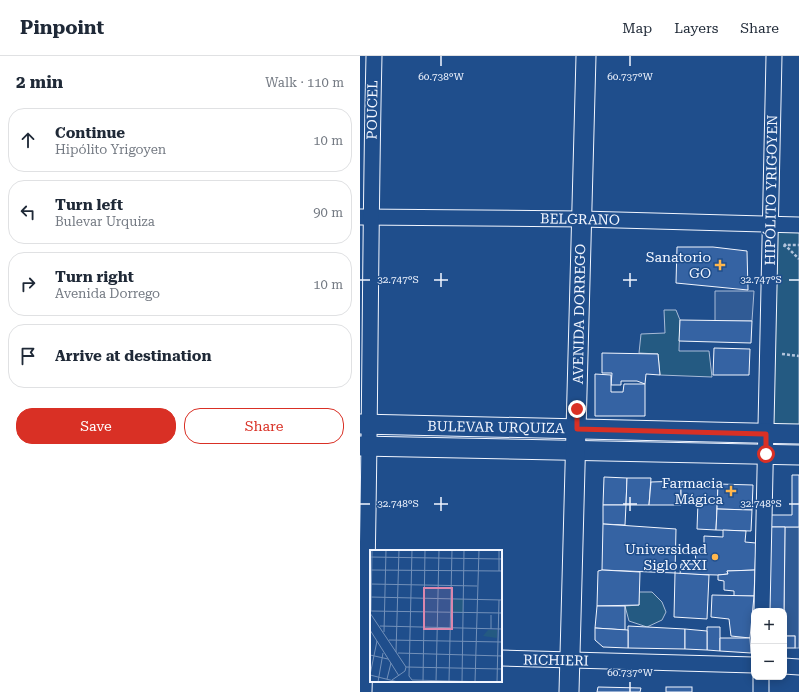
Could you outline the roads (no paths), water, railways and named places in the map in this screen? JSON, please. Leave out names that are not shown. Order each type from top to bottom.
[{"type":"main road","name":"AVENIDA DORREGO","points":[[569,692],[586,56]]},
{"type":"main road","name":"BULEVAR URQUIZA","points":[[365,424],[799,434]]},
{"type":"main road","name":"BULEVAR URQUIZA","points":[[365,446],[799,455]]},
{"type":"street","name":"POUCEL","points":[[364,692],[365,217],[374,56]]},
{"type":"street","name":"HIPÓLITO YRIGOYEN","points":[[762,608],[774,56]]},
{"type":"street","name":"BELGRANO","points":[[365,217],[582,219],[799,225]]},
{"type":"street","name":"RICHIERI","points":[[502,658],[751,665]]},
{"type":"street","points":[[787,666],[799,667]]},
{"type":"street","points":[[761,680],[761,692]]},
{"type":"place","name":"Sanatorio GO","points":[[720,265]]},
{"type":"place","name":"Farmacia Mágica","points":[[731,491]]},
{"type":"place","name":"Universidad Siglo XXI","points":[[715,557]]}]
